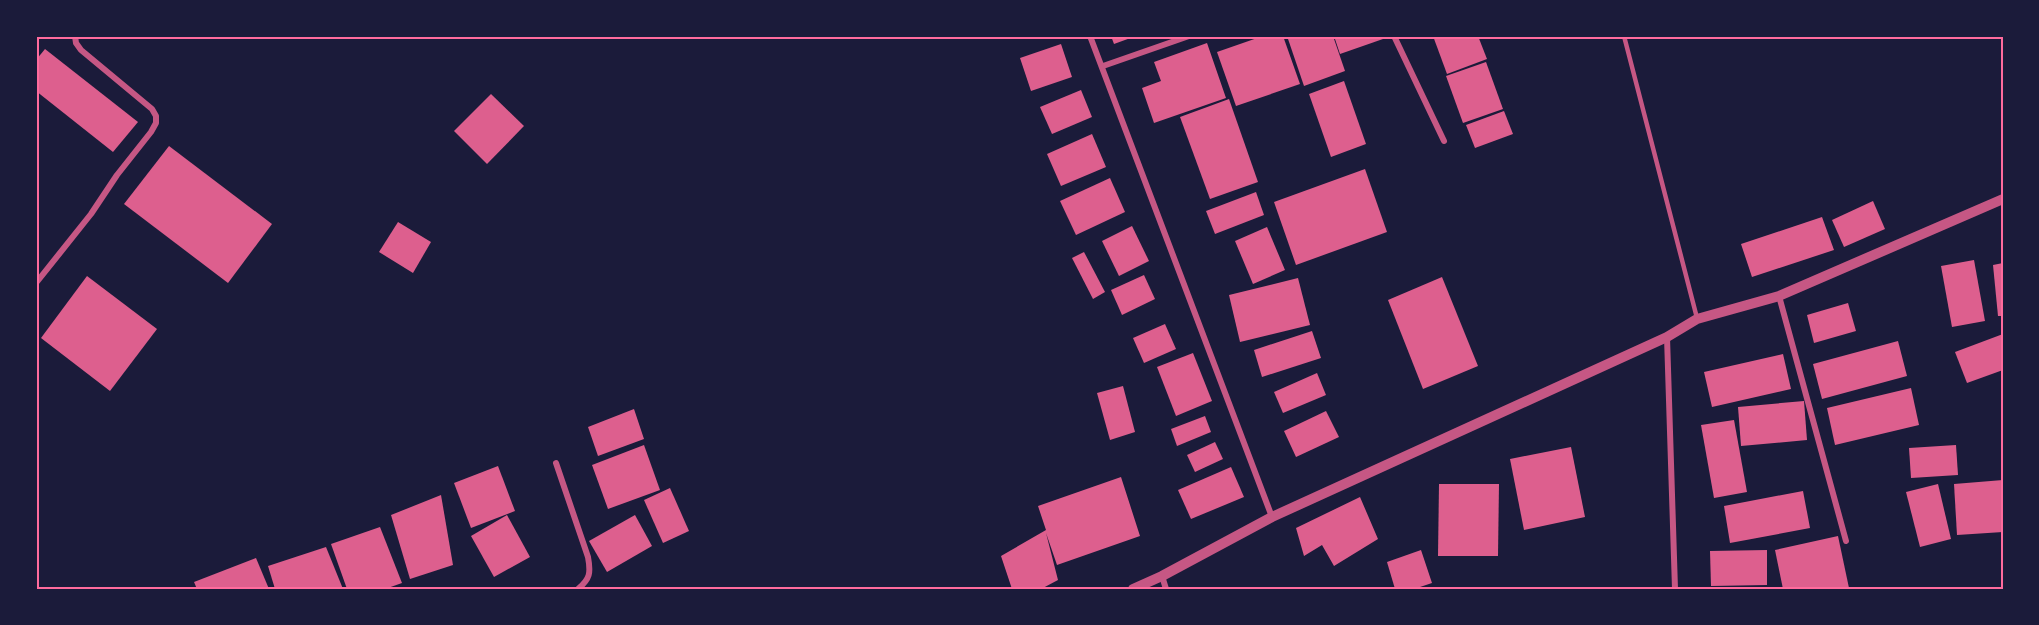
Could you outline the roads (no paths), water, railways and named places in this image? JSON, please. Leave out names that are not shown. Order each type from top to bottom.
[{"type":"street","points":[[36,284],[92,214],[117,175],[156,123],[156,116],[152,110],[81,50],[75,36]]},
{"type":"street","points":[[1090,36],[1272,518]]},
{"type":"street","points":[[1103,66],[1189,36]]},
{"type":"street","points":[[1394,36],[1444,141]]},
{"type":"street","points":[[1133,589],[1272,518],[1667,337],[1697,319],[1779,296],[2003,199]]},
{"type":"street","points":[[1779,296],[1846,541]]},
{"type":"street","points":[[1667,337],[1675,589]]},
{"type":"street","points":[[556,463],[591,571],[588,580],[578,589]]},
{"type":"street","points":[[1162,576],[1166,589]]},
{"type":"lane","points":[[1624,36],[1697,319]]}]
